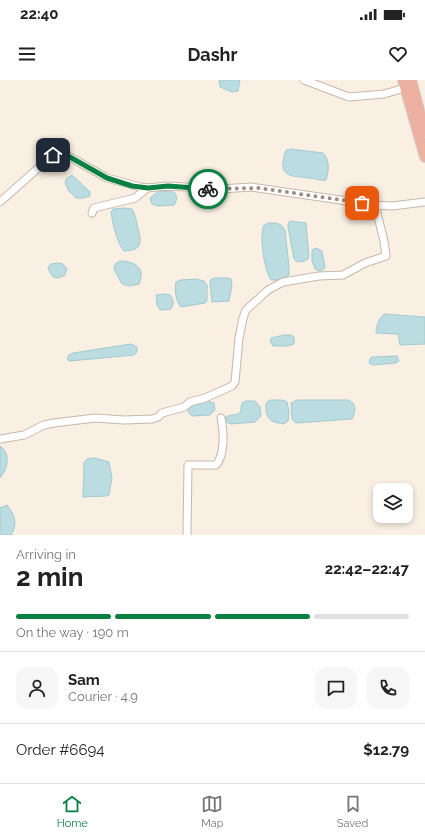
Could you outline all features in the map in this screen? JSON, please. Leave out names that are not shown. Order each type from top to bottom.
[{"type":"highway","points":[[406,83],[425,132]]},
{"type":"highway","points":[[406,83],[425,157]]},
{"type":"street","points":[[304,80],[349,97],[384,94],[406,83]]},
{"type":"street","points":[[0,202],[53,155],[61,152],[111,180],[132,186],[148,188],[168,186],[200,189],[251,187],[392,206],[425,202]]},
{"type":"street","points":[[92,213],[94,208],[135,198],[148,188]]},
{"type":"street","points":[[0,439],[24,435],[44,425],[54,423],[95,418],[124,420],[152,419],[158,417],[162,413],[184,407],[190,402],[205,398],[232,386],[235,382],[239,338],[246,310],[268,290],[283,282],[319,276],[343,275],[365,263],[386,256],[375,204]]},
{"type":"street","points":[[187,535],[188,465],[216,465],[220,460],[224,432],[221,418]]},
{"type":"water","points":[[219,80],[240,80],[238,91],[232,92],[220,87]]},
{"type":"water","points":[[291,149],[323,153],[327,159],[328,166],[326,180],[287,174],[283,167],[284,154],[286,150]]},
{"type":"water","points":[[72,175],[90,192],[90,196],[76,198],[68,190],[65,182],[67,178]]},
{"type":"water","points":[[159,191],[174,192],[177,199],[174,205],[158,206],[152,204],[150,198]]},
{"type":"water","points":[[113,209],[132,209],[133,211],[136,218],[140,242],[137,248],[124,251],[117,237],[111,212]]},
{"type":"water","points":[[290,221],[306,223],[309,257],[304,261],[297,262],[294,259],[288,227]]},
{"type":"water","points":[[269,223],[278,224],[285,230],[289,275],[279,280],[271,280],[264,261],[262,236],[264,225]]},
{"type":"water","points":[[316,248],[322,251],[325,267],[323,270],[319,271],[315,269],[312,261],[312,250]]},
{"type":"water","points":[[120,261],[130,262],[138,266],[141,274],[139,284],[129,286],[122,284],[114,269],[115,264]]},
{"type":"water","points":[[51,264],[63,264],[67,269],[65,275],[56,278],[52,276],[48,267]]},
{"type":"water","points":[[214,278],[231,279],[232,285],[229,301],[212,302],[210,280]]},
{"type":"water","points":[[196,279],[204,281],[207,285],[207,301],[205,303],[181,307],[176,295],[176,282],[181,280]]},
{"type":"water","points":[[156,295],[170,295],[172,298],[173,303],[171,309],[160,310],[157,305]]},
{"type":"water","points":[[384,314],[425,317],[425,344],[400,345],[398,334],[376,333],[378,323]]},
{"type":"water","points":[[291,335],[294,337],[294,344],[287,346],[273,346],[270,341],[271,338]]},
{"type":"water","points":[[131,344],[137,347],[137,352],[134,355],[70,361],[67,359],[69,355],[73,353]]},
{"type":"water","points":[[397,356],[399,361],[396,363],[373,365],[369,363],[372,357]]},
{"type":"water","points":[[270,400],[282,400],[287,402],[289,412],[288,421],[284,424],[269,419],[266,413],[266,403]]},
{"type":"water","points":[[297,400],[347,400],[353,403],[355,408],[352,419],[296,423],[292,419],[291,403]]},
{"type":"water","points":[[208,401],[214,403],[215,410],[210,415],[192,416],[189,413],[188,409],[192,405]]},
{"type":"water","points":[[246,401],[255,401],[260,407],[261,416],[255,422],[231,424],[226,422],[225,418],[230,415],[240,413],[242,403]]},
{"type":"water","points":[[0,446],[6,453],[7,462],[5,470],[0,478]]},
{"type":"water","points":[[95,458],[109,462],[112,478],[109,495],[83,497],[84,462],[87,459]]},
{"type":"water","points":[[7,505],[14,516],[15,523],[11,535],[0,535],[0,508]]},
{"type":"way so far","points":[[208,189],[251,187],[362,203]]},
{"type":"route","points":[[53,155],[61,152],[100,175],[140,188],[168,186],[208,189]]}]
